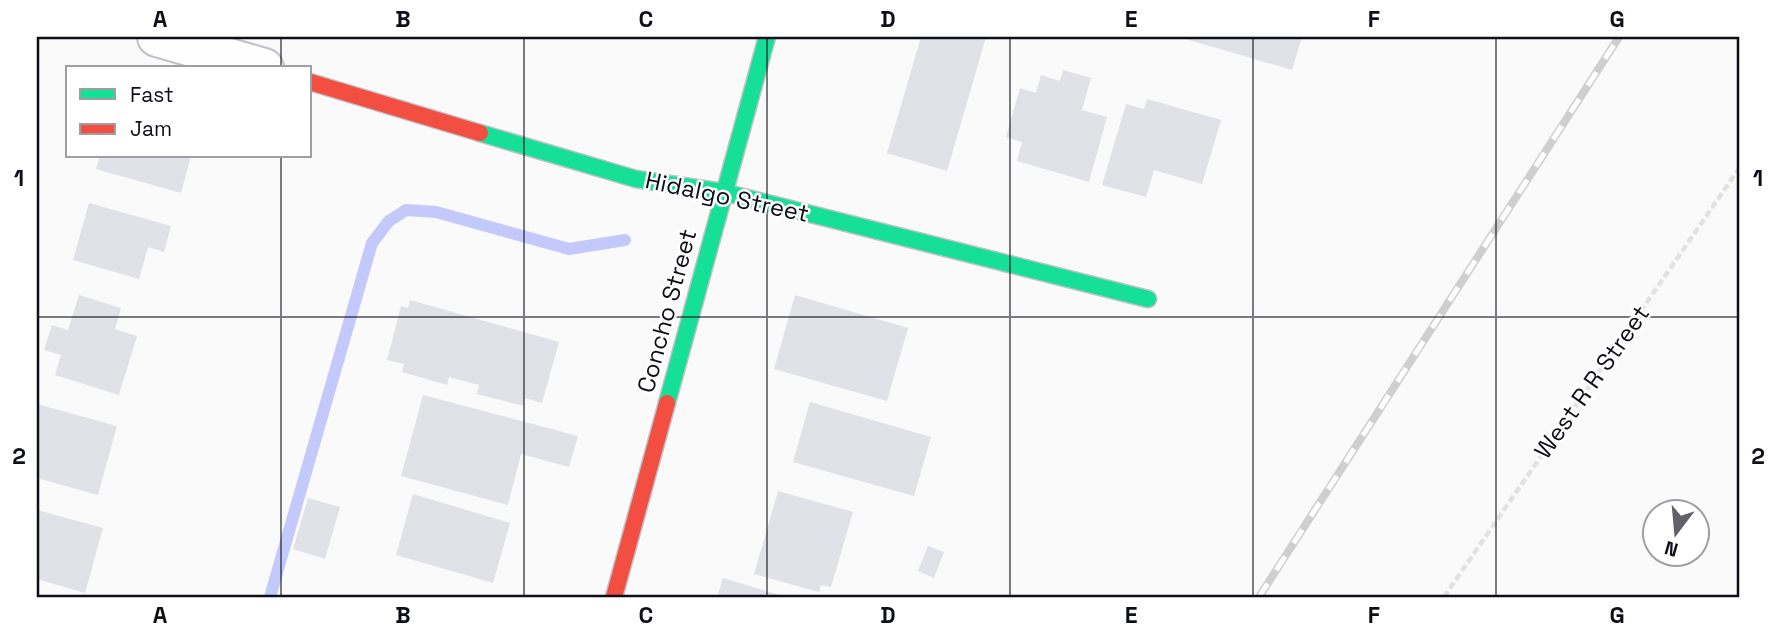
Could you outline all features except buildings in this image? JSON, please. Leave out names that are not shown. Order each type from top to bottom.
[{"type":"street","points":[[158,37],[257,66]]},
{"type":"street","name":"Concho Street","points":[[614,597],[767,37]]},
{"type":"street","name":"Hidalgo Street","points":[[312,83],[635,179],[723,192],[1148,299]]},
{"type":"path","name":"West R R Street","points":[[1444,597],[1740,167]]},
{"type":"waterway","points":[[270,597],[372,243],[389,221],[406,210],[436,212],[569,249],[625,240]]},
{"type":"railway","points":[[1259,597],[1619,37]]},
{"type":"traffic: fast","points":[[667,403],[767,37]]},
{"type":"traffic: fast","points":[[480,133],[636,179],[723,192],[1148,299]]},
{"type":"traffic: jam","points":[[312,83],[480,133]]},
{"type":"traffic: jam","points":[[614,597],[667,403]]}]
